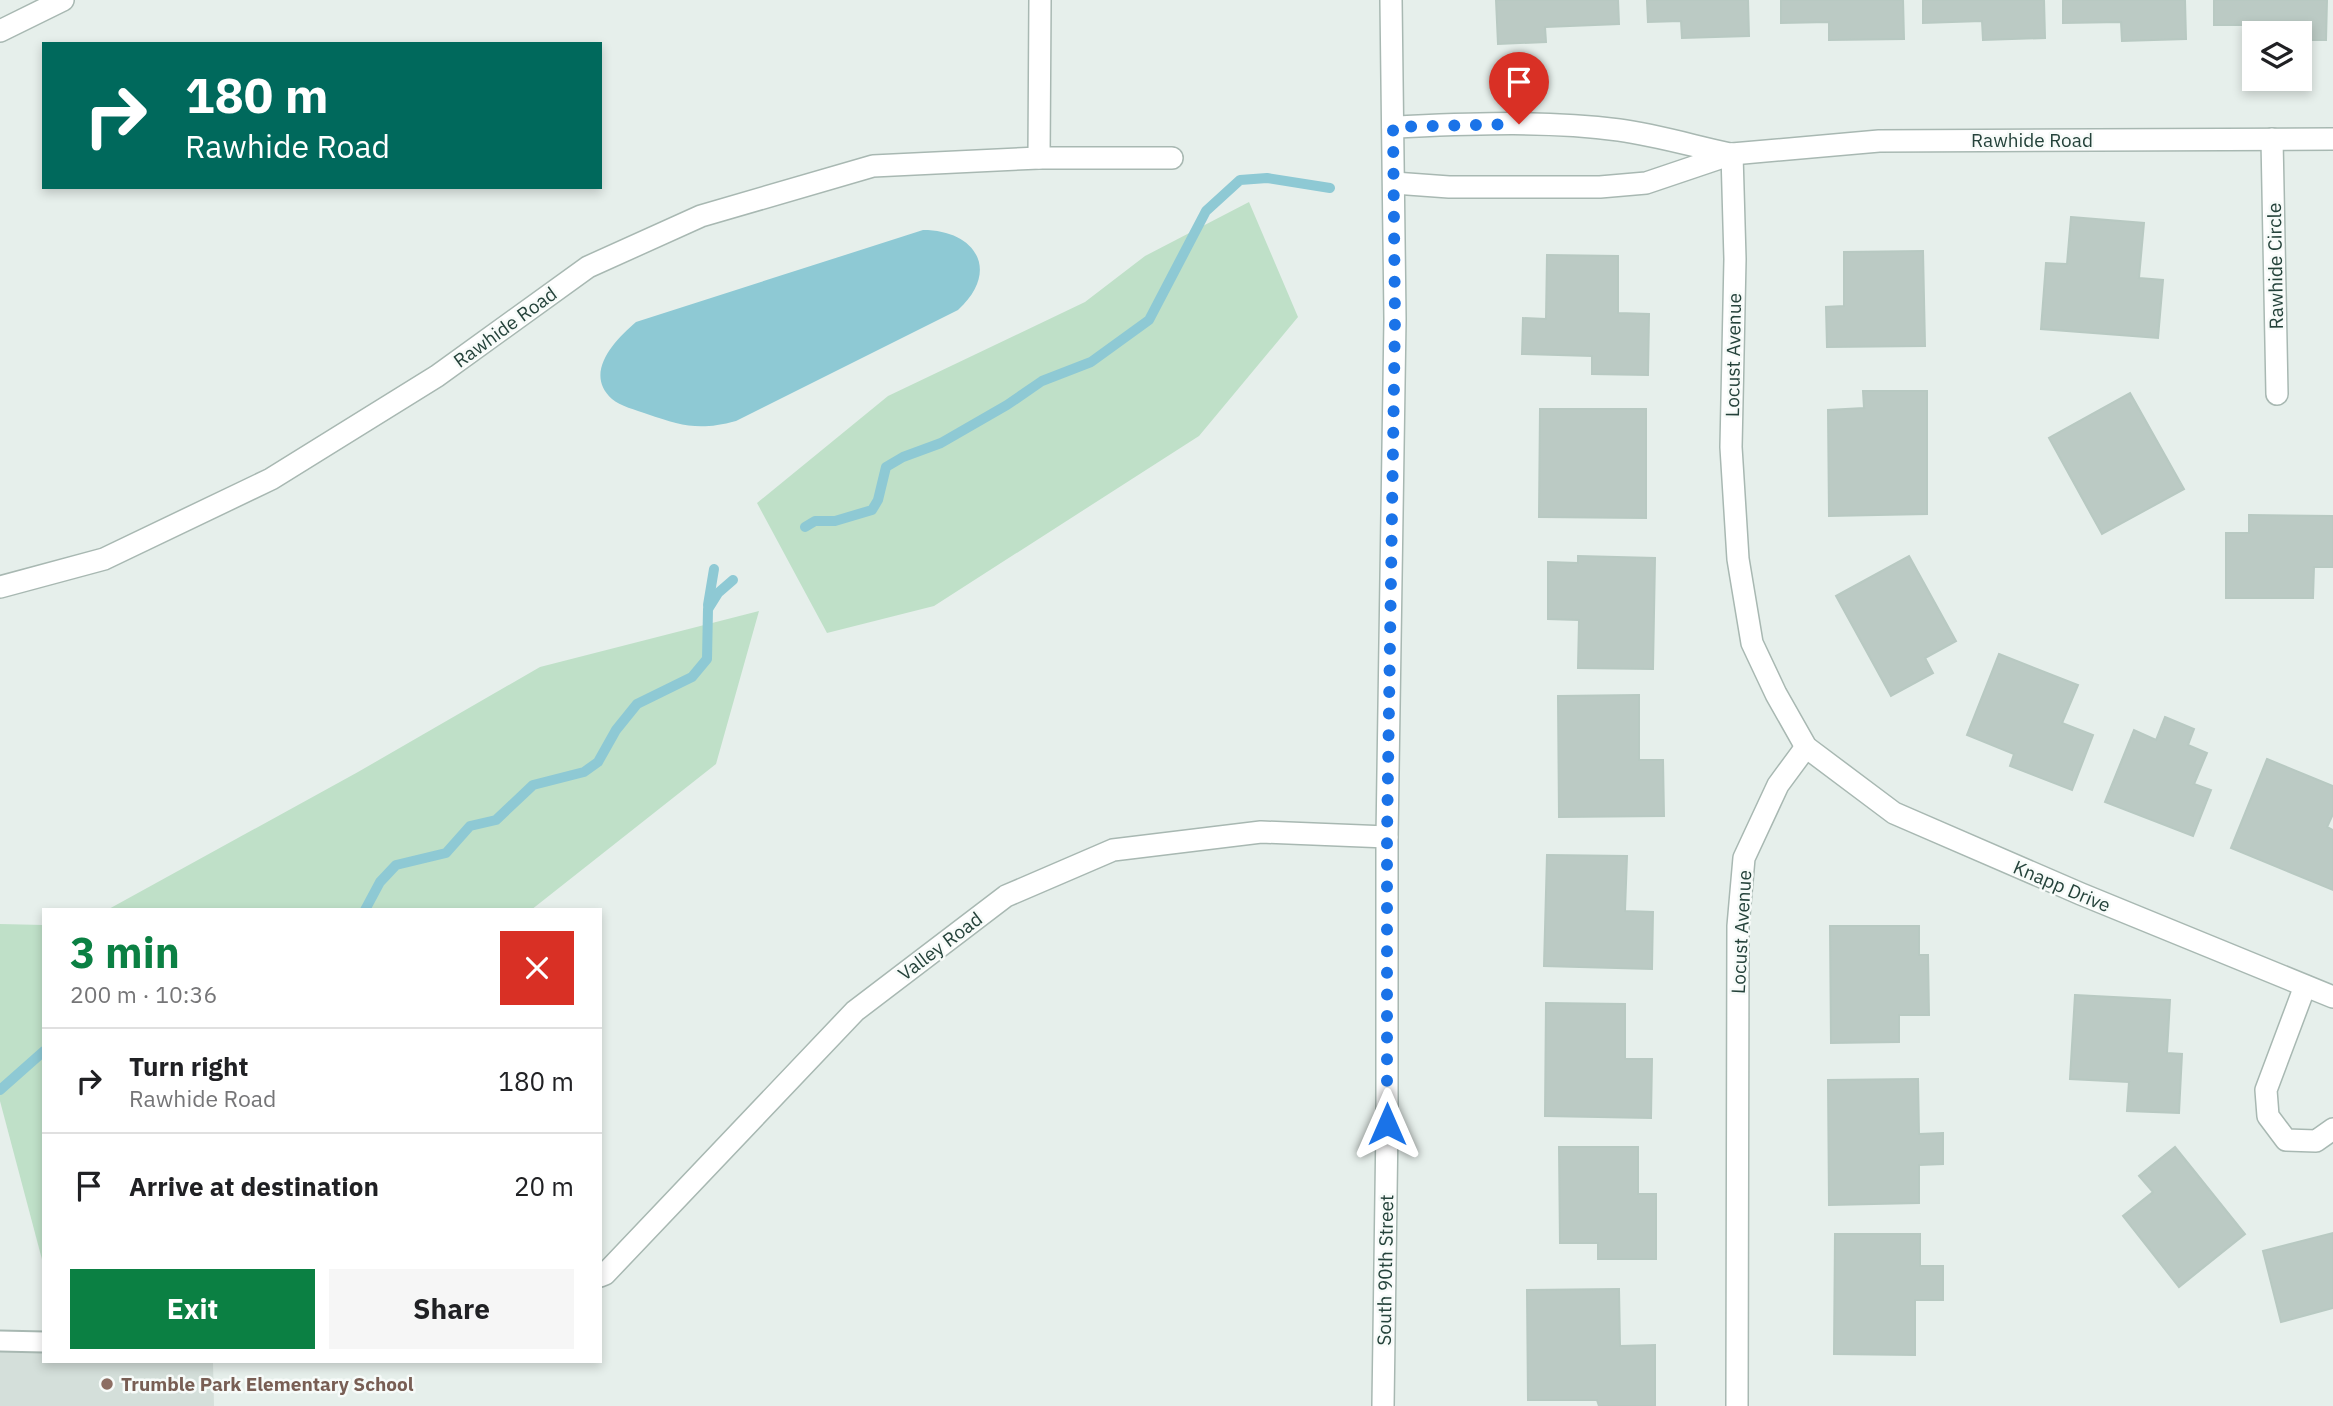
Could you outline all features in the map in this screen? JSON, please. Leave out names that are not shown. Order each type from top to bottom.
[{"type":"street","points":[[0,31],[63,0]]},
{"type":"street","points":[[1039,158],[1040,0]]},
{"type":"street","name":"South 90th Street","points":[[1383,1406],[1387,837],[1395,319],[1391,0]]},
{"type":"street","name":"Rawhide Road","points":[[1393,127],[1556,124],[1621,130],[1732,154]]},
{"type":"street","name":"Rawhide Circle","points":[[2272,139],[2277,394]]},
{"type":"street","name":"Rawhide Road","points":[[1394,183],[1449,187],[1600,187],[1646,183],[1732,154],[1879,141],[2333,139]]},
{"type":"street","name":"Locust Avenue","points":[[1732,154],[1735,259],[1731,447],[1738,559],[1752,643],[1776,694],[1806,747],[1778,785],[1744,858],[1738,926],[1737,1406]]},
{"type":"street","name":"Rawhide Road","points":[[0,587],[104,559],[271,478],[437,376],[588,267],[701,216],[873,166],[1039,158],[1172,158]]},
{"type":"street","name":"Knapp Drive","points":[[1806,747],[1894,813],[2081,894],[2333,996]]},
{"type":"street","name":"Valley Road","points":[[602,1274],[855,1011],[1006,897],[1113,850],[1261,832],[1387,837]]},
{"type":"street","points":[[2305,986],[2266,1090],[2268,1116],[2286,1140],[2316,1141],[2333,1129]]},
{"type":"lane","points":[[0,1341],[42,1342]]},
{"type":"shaded area","name":"Trumble Park Elementary School","points":[[0,1340],[42,1341],[42,1363],[213,1363],[214,1406],[0,1406]]},
{"type":"green space","points":[[1249,202],[1298,317],[1199,436],[934,606],[827,633],[757,503],[888,396],[1085,302],[1145,256]]},
{"type":"green space","points":[[759,611],[716,764],[534,908],[111,908],[358,772],[540,667]]},
{"type":"green space","points":[[0,924],[42,925],[42,1259],[0,1101]]},
{"type":"water","points":[[923,230],[957,237],[969,245],[976,255],[980,268],[978,281],[971,295],[958,310],[736,421],[711,426],[681,424],[624,406],[612,399],[604,389],[601,368],[605,358],[619,338],[636,322]]},
{"type":"building","points":[[1496,0],[1618,0],[1619,24],[1545,27],[1546,42],[1498,44]]},
{"type":"building","points":[[1647,0],[1748,0],[1749,36],[1682,38],[1681,21],[1648,22]]},
{"type":"building","points":[[1781,0],[1903,0],[1904,39],[1829,40],[1829,22],[1781,23]]},
{"type":"building","points":[[1923,0],[2044,0],[2045,38],[1983,40],[1982,21],[1923,23]]},
{"type":"building","points":[[2063,0],[2185,0],[2186,39],[2122,41],[2121,22],[2063,23]]},
{"type":"building","points":[[2214,0],[2327,0],[2326,40],[2312,40],[2312,21],[2242,21],[2242,25],[2214,25]]},
{"type":"building","points":[[2071,217],[2144,223],[2139,278],[2163,280],[2158,338],[2041,329],[2046,263],[2067,264]]},
{"type":"building","points":[[1923,251],[1925,346],[1827,347],[1826,307],[1844,306],[1844,252]]},
{"type":"building","points":[[1547,255],[1618,256],[1618,313],[1649,314],[1648,375],[1592,374],[1592,356],[1522,354],[1523,318],[1546,319]]},
{"type":"building","points":[[1863,391],[1927,391],[1927,514],[1829,516],[1828,410],[1864,408]]},
{"type":"building","points":[[2130,393],[2184,489],[2102,534],[2049,438]]},
{"type":"building","points":[[1540,409],[1646,409],[1646,518],[1539,517]]},
{"type":"building","points":[[2249,515],[2333,516],[2333,567],[2314,567],[2313,598],[2226,598],[2226,533],[2249,533]]},
{"type":"building","points":[[1578,556],[1655,558],[1653,669],[1578,668],[1579,620],[1548,619],[1548,562],[1578,563]]},
{"type":"building","points":[[1909,556],[1956,641],[1925,658],[1933,673],[1891,696],[1836,596]]},
{"type":"building","points":[[1999,654],[2078,685],[2062,723],[2093,735],[2072,790],[2010,766],[2014,754],[1967,735]]},
{"type":"building","points":[[1639,695],[1639,760],[1663,760],[1664,816],[1559,817],[1558,696]]},
{"type":"building","points":[[2165,717],[2194,729],[2188,745],[2207,753],[2194,784],[2211,790],[2193,836],[2105,802],[2134,730],[2156,740]]},
{"type":"building","points":[[2267,759],[2333,786],[2333,814],[2327,827],[2333,830],[2333,890],[2231,848]]},
{"type":"building","points":[[1547,855],[1627,856],[1625,911],[1653,912],[1652,969],[1544,966]]},
{"type":"building","points":[[1830,926],[1919,926],[1919,955],[1928,955],[1929,1015],[1899,1015],[1899,1042],[1831,1043]]},
{"type":"building","points":[[2075,995],[2170,1000],[2167,1053],[2182,1054],[2179,1113],[2127,1111],[2129,1082],[2070,1079]]},
{"type":"building","points":[[1546,1003],[1625,1004],[1625,1059],[1652,1059],[1651,1118],[1545,1116]]},
{"type":"building","points":[[1918,1079],[1919,1134],[1943,1133],[1943,1164],[1919,1165],[1919,1203],[1829,1205],[1828,1080]]},
{"type":"building","points":[[1559,1147],[1638,1147],[1638,1194],[1656,1194],[1656,1259],[1598,1259],[1598,1243],[1560,1243]]},
{"type":"building","points":[[2175,1147],[2245,1234],[2179,1287],[2123,1216],[2153,1192],[2139,1176]]},
{"type":"building","points":[[2333,1233],[2333,1308],[2281,1322],[2263,1251]]},
{"type":"building","points":[[1835,1234],[1920,1234],[1920,1266],[1943,1266],[1943,1300],[1915,1300],[1915,1355],[1834,1354]]},
{"type":"building","points":[[1619,1289],[1620,1346],[1655,1345],[1655,1406],[1599,1406],[1597,1400],[1528,1400],[1527,1290]]},
{"type":"waterway","points":[[805,527],[815,521],[835,521],[872,510],[878,500],[886,467],[903,457],[941,443],[1007,405],[1042,381],[1091,362],[1149,320],[1206,211],[1240,180],[1267,178],[1330,188]]},
{"type":"waterway","points":[[708,605],[714,569]]},
{"type":"waterway","points":[[366,908],[380,882],[396,865],[446,853],[470,826],[496,820],[533,785],[584,772],[598,762],[616,730],[637,704],[692,677],[707,659],[708,609],[718,593],[733,580]]},
{"type":"waterway","points":[[0,1090],[42,1053]]},
{"type":"place","name":"Trumble Park Elementary School","points":[[107,1384]]},
{"type":"route","points":[[1387,1124],[1387,837],[1395,319],[1393,127],[1519,124]]}]
